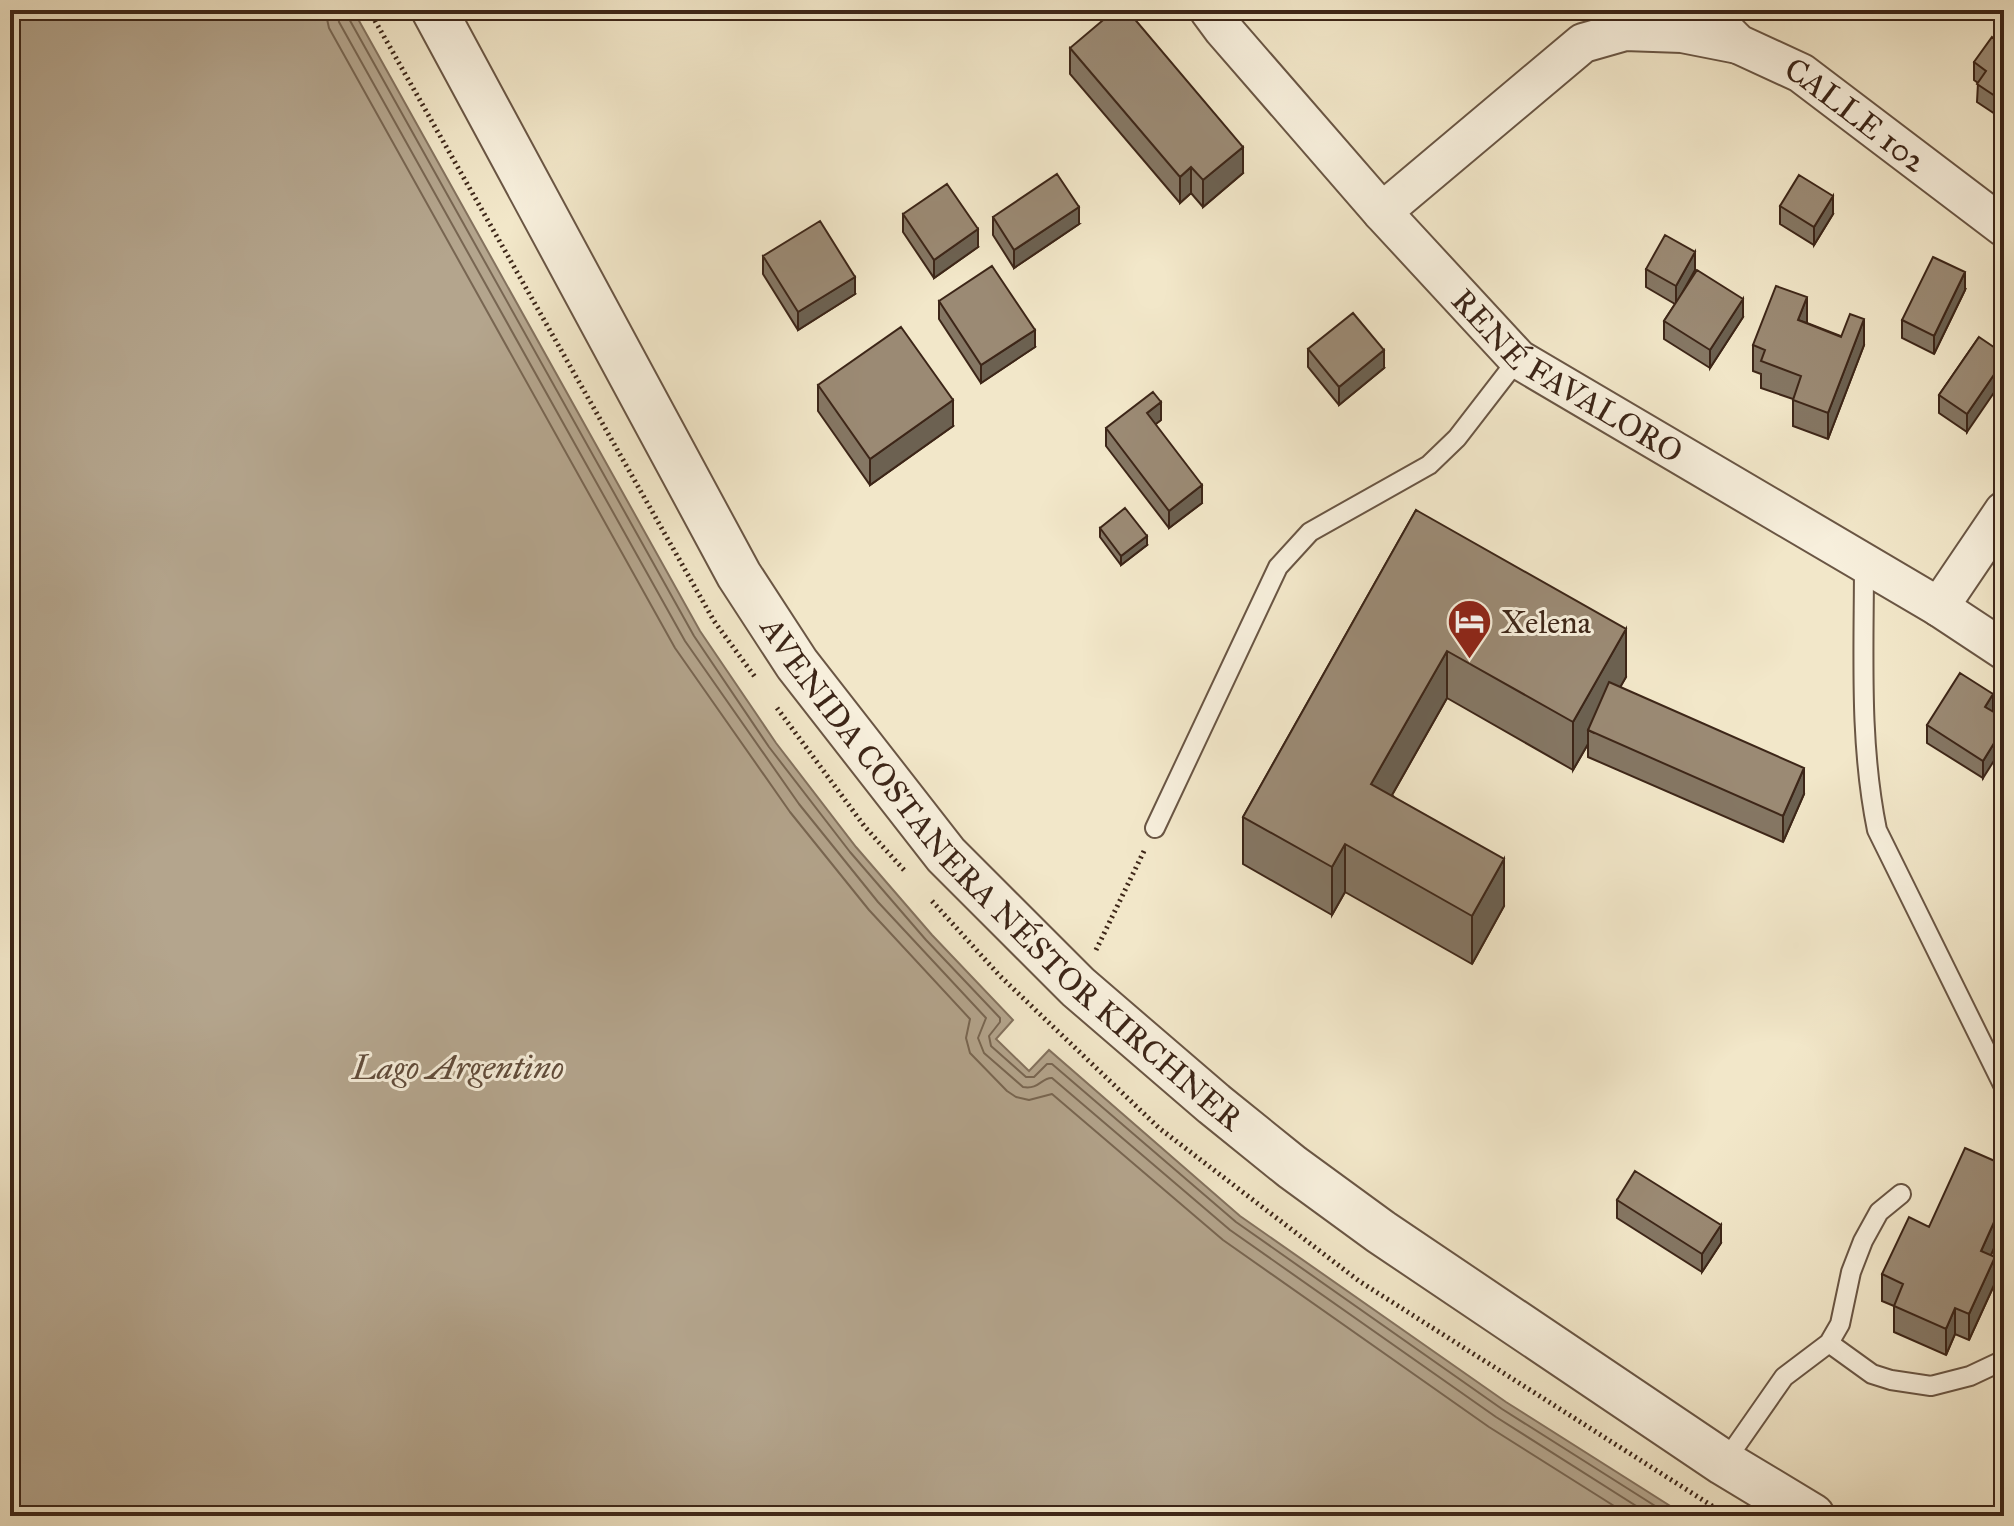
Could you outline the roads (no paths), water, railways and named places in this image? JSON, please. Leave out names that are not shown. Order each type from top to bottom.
[{"type":"street","name":"AVENIDA COSTANERA NÉSTOR KIRCHNER","points":[[434,10],[739,575],[797,664],[946,855],[1078,987],[1214,1104],[1305,1176],[1381,1232],[1724,1463],[1812,1516]]},
{"type":"street","name":"RENÉ FAVALORO","points":[[1209,10],[1382,212],[1518,359],[1939,607],[2004,650]]},
{"type":"street","name":"CALLE 102","points":[[1704,10],[1738,44],[1801,73],[2004,227]]},
{"type":"street","points":[[1382,212],[1583,43],[1625,31],[1682,33],[1738,44]]},
{"type":"street","points":[[1939,607],[2004,511]]},
{"type":"lane","points":[[1155,828],[1284,559],[1310,532],[1429,465],[1457,438],[1518,359]]},
{"type":"lane","points":[[1864,563],[1864,732],[1868,784],[1877,830],[2004,1087]]},
{"type":"lane","points":[[1724,1463],[1784,1377],[1829,1343],[1840,1324],[1851,1272],[1863,1241],[1879,1212],[1901,1194]]},
{"type":"lane","points":[[1829,1343],[1872,1374],[1931,1386],[1970,1376],[2004,1360]]},
{"type":"water","name":"Lago Argentino","points":[[10,10],[353,10],[700,631],[776,743],[856,847],[932,935],[1013,1020],[996,1039],[1029,1071],[1049,1050],[1240,1216],[1506,1402],[1686,1516],[10,1516]]},
{"type":"place","name":"Xelena","points":[[1470,661]]}]
